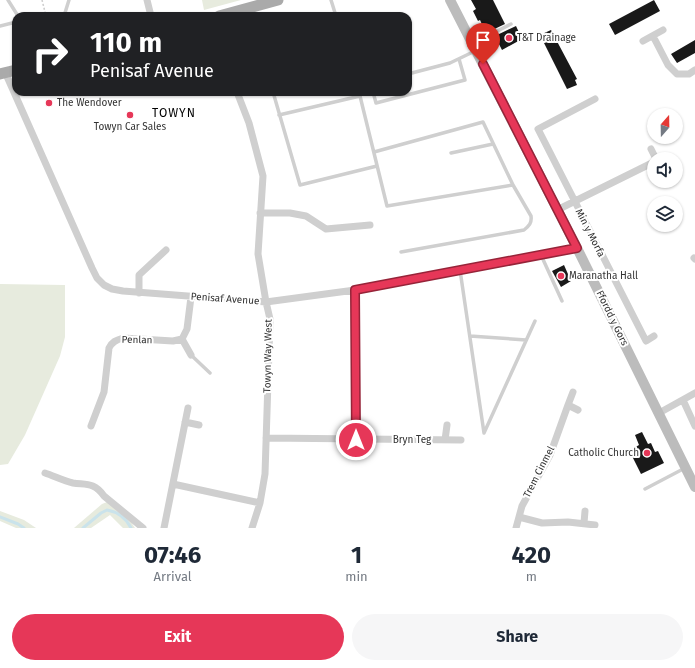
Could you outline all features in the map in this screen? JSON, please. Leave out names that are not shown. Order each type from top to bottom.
[{"type":"main road","points":[[234,12],[278,0]]},
{"type":"main road","points":[[2,73],[12,71]]},
{"type":"street","points":[[147,0],[150,12]]},
{"type":"street","name":"Ffordd y Gors","points":[[450,0],[577,248],[695,487]]},
{"type":"street","points":[[643,41],[663,30]]},
{"type":"street","points":[[653,36],[668,65],[677,74],[689,74],[695,70]]},
{"type":"street","name":"Penisaf Avenue","points":[[2,73],[12,95]]},
{"type":"street","name":"Penisaf Avenue","points":[[13,96],[97,278],[104,285],[112,289],[138,293],[266,302],[355,290],[577,248]]},
{"type":"street","name":"Towyn Way West","points":[[239,96],[249,123],[263,176],[258,254],[270,319],[265,474],[260,503],[252,528]]},
{"type":"street","name":"Min y Morfa","points":[[595,99],[538,129],[646,341],[654,336]]},
{"type":"street","name":"Min y Morfa","points":[[557,210],[647,165]]},
{"type":"street","points":[[260,213],[290,213],[306,216],[326,228],[370,225]]},
{"type":"street","points":[[138,293],[140,275],[166,250]]},
{"type":"street","points":[[355,290],[356,440]]},
{"type":"street","points":[[191,297],[188,329],[182,339],[191,355]]},
{"type":"street","name":"Penlan","points":[[91,426],[104,392],[109,348],[112,343],[117,339],[123,338],[173,341],[182,339]]},
{"type":"street","name":"Trem Cinmel","points":[[516,528],[522,506],[550,455],[573,392]]},
{"type":"street","points":[[659,413],[695,393]]},
{"type":"street","points":[[683,400],[695,426]]},
{"type":"street","points":[[568,405],[578,410]]},
{"type":"street","points":[[164,528],[188,408]]},
{"type":"street","points":[[186,422],[199,425]]},
{"type":"street","points":[[445,440],[447,425]]},
{"type":"street","name":"Bryn Teg","points":[[266,438],[461,440]]},
{"type":"street","points":[[45,473],[73,483],[88,483],[100,490],[104,496],[143,528]]},
{"type":"street","points":[[173,484],[260,503]]},
{"type":"street","points":[[584,523],[585,511]]},
{"type":"street","points":[[519,517],[542,523],[594,524]]},
{"type":"lane","points":[[8,0],[16,12]]},
{"type":"lane","points":[[65,12],[69,0]]},
{"type":"lane","points":[[332,0],[335,12]]},
{"type":"lane","points":[[0,26],[12,23]]},
{"type":"lane","points":[[412,73],[450,64],[511,24]]},
{"type":"lane","points":[[412,94],[465,80],[458,59]]},
{"type":"lane","points":[[274,96],[300,186],[377,166]]},
{"type":"lane","points":[[279,115],[352,96]]},
{"type":"lane","points":[[360,96],[387,206],[513,185]]},
{"type":"lane","points":[[374,96],[376,103],[403,96]]},
{"type":"lane","points":[[374,152],[483,122],[513,185],[532,220],[529,226],[524,230],[401,252]]},
{"type":"lane","points":[[451,153],[493,144]]},
{"type":"lane","points":[[540,255],[562,301]]},
{"type":"lane","points":[[460,270],[484,433],[535,321]]},
{"type":"lane","points":[[470,336],[526,340]]},
{"type":"lane","points":[[191,355],[210,373]]},
{"type":"lane","points":[[645,489],[686,468]]},
{"type":"path","points":[[42,0],[45,12]]},
{"type":"shaded area","points":[[202,0],[241,0],[204,10]]},
{"type":"shaded area","points":[[0,284],[65,285],[65,337],[60,356],[25,435],[8,464],[0,465]]},
{"type":"shaded area","points":[[107,502],[129,519],[135,528],[123,528],[110,515],[91,528],[74,528],[102,504]]},
{"type":"shaded area","points":[[0,511],[24,520],[36,528],[16,528],[0,521]]},
{"type":"building","points":[[471,0],[493,0],[505,24],[486,33],[480,20],[478,21],[473,11],[476,9]]},
{"type":"building","points":[[654,0],[660,11],[615,35],[609,24]]},
{"type":"building","name":"T&T Drainage","points":[[516,26],[522,39],[502,50],[495,36]]},
{"type":"building","points":[[551,30],[577,79],[575,80],[577,85],[567,89],[540,35]]},
{"type":"building","points":[[695,40],[695,53],[677,63],[671,54]]},
{"type":"building","name":"Maranatha Hall","points":[[564,265],[571,281],[561,287],[552,271]]},
{"type":"building","name":"Catholic Church","points":[[642,432],[648,444],[651,443],[655,452],[658,451],[664,463],[641,474],[632,456],[634,454],[632,449],[639,445],[635,435]]},
{"type":"waterway","points":[[83,528],[107,510],[115,512],[121,516],[127,521],[131,528]]},
{"type":"waterway","points":[[0,517],[24,528]]},
{"type":"place","name":"T&T Drainage","points":[[509,38]]},
{"type":"place","name":"The Wendover","points":[[49,103]]},
{"type":"place","name":"Towyn Car Sales","points":[[130,115]]},
{"type":"place","name":"Maranatha Hall","points":[[561,276]]},
{"type":"place","name":"Catholic Church","points":[[647,453]]},
{"type":"district","name":"TOWYN","points":[[174,113]]},
{"type":"route","points":[[356,440],[355,290],[577,248],[483,64]]}]
